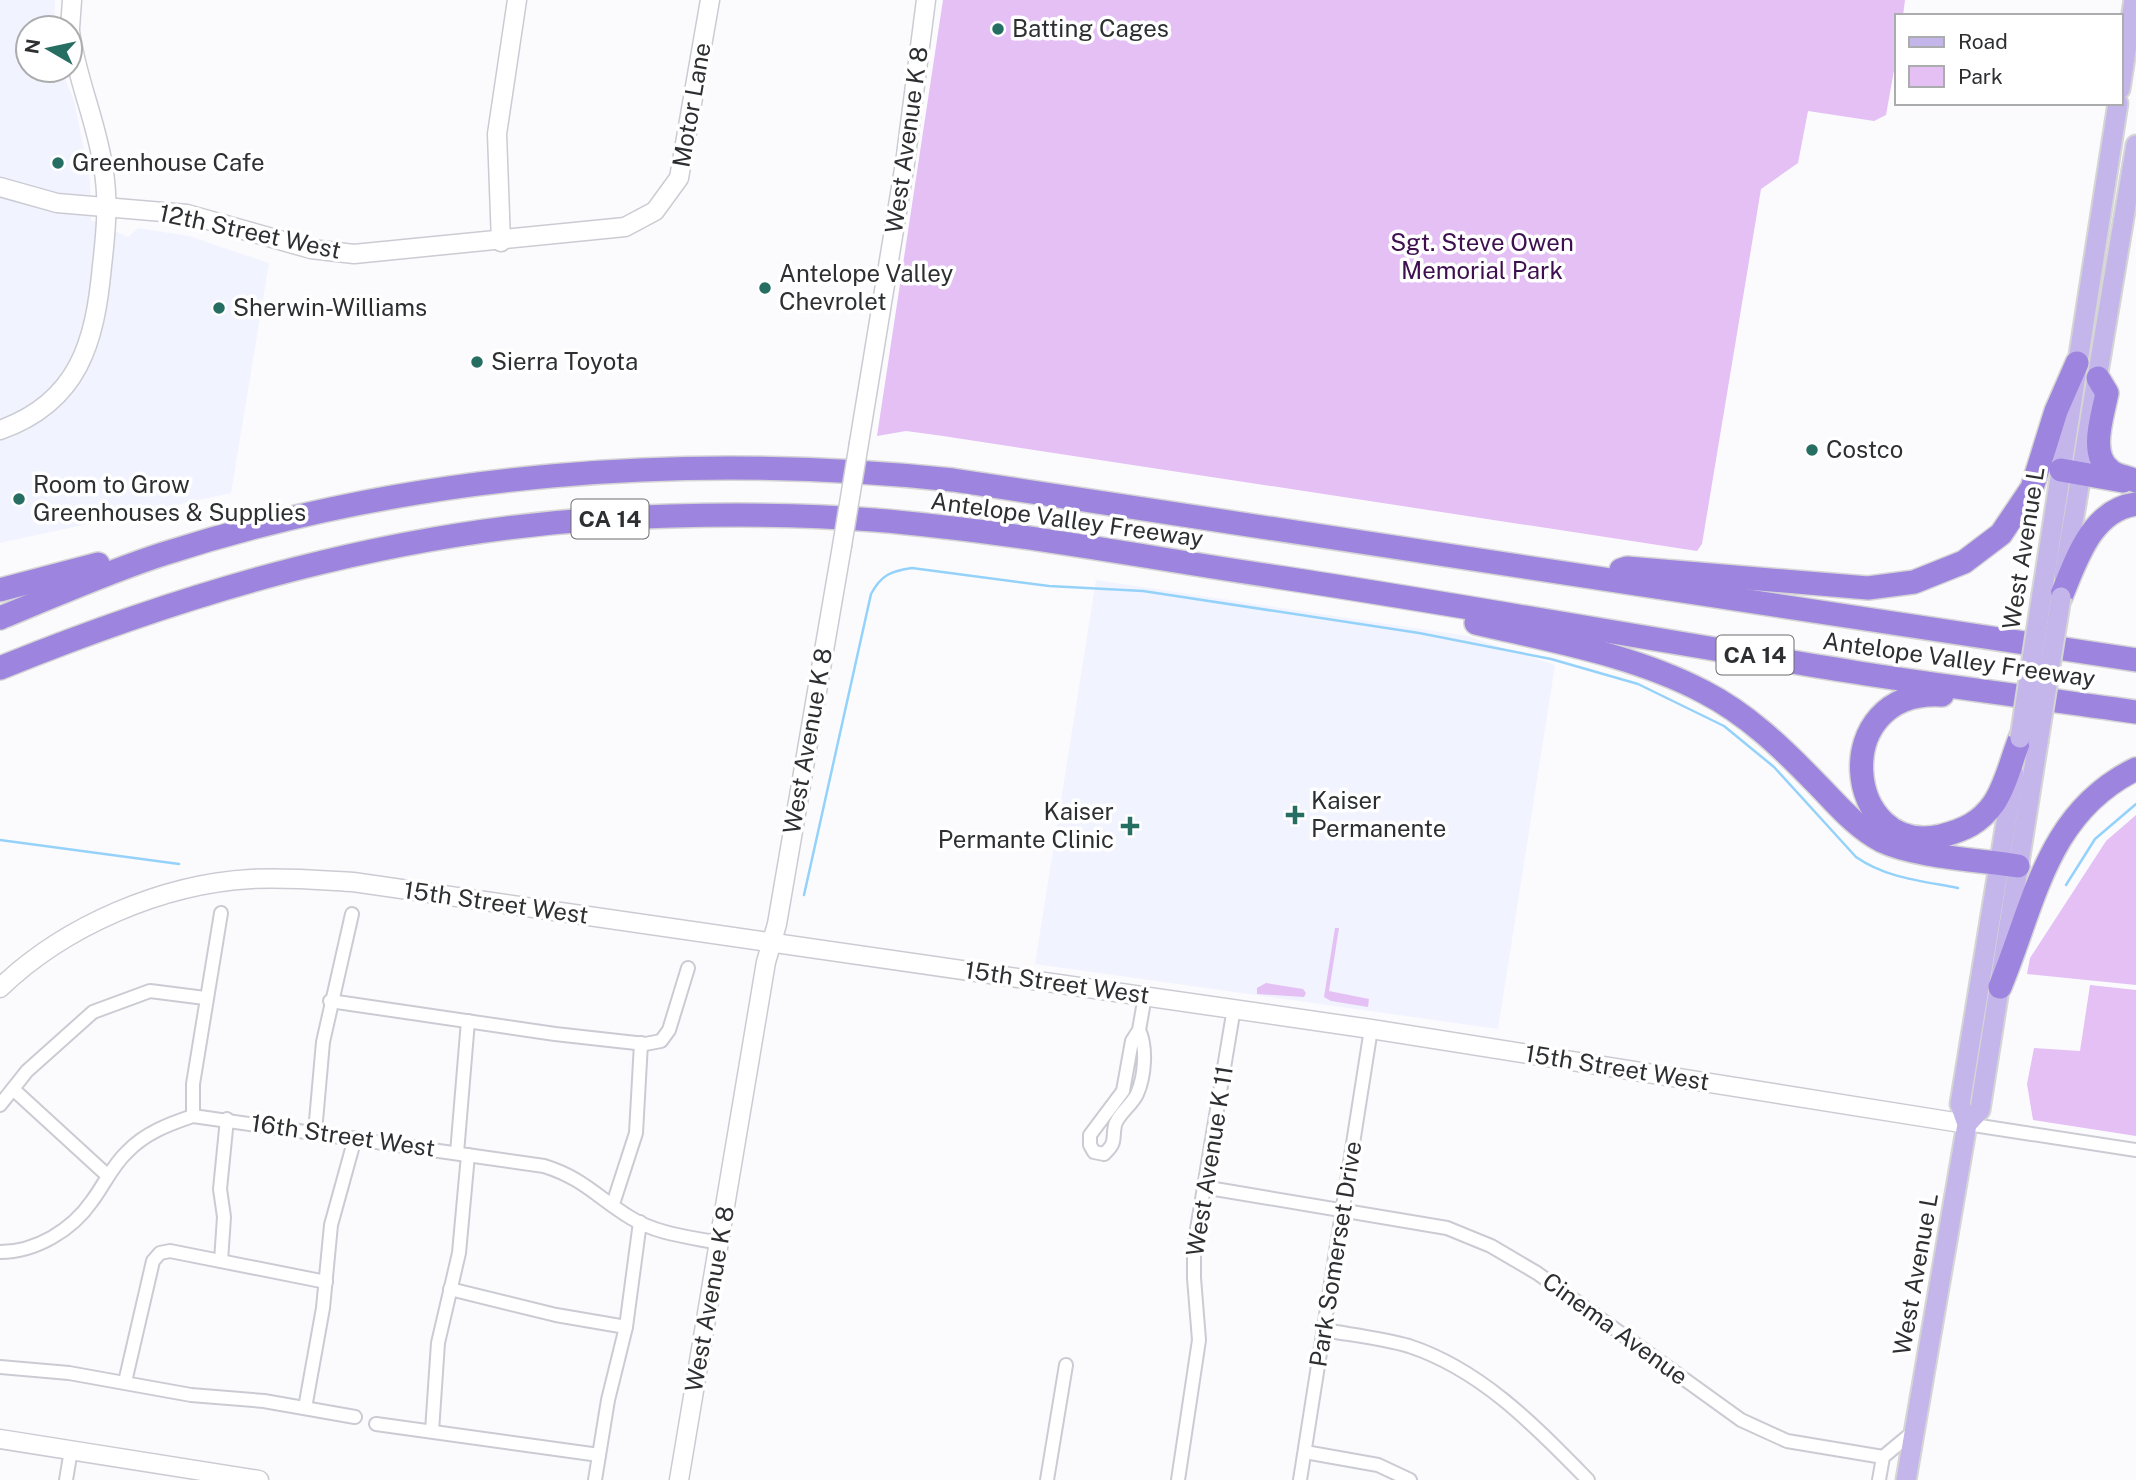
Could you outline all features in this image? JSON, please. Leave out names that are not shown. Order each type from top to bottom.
[{"type":"highway","points":[[1603,579],[1627,568],[1868,588],[1914,582],[1955,566],[2001,534],[2017,514],[2032,488],[2056,411],[2077,363]]},
{"type":"highway","points":[[2098,378],[2107,393],[2098,447],[2102,463],[2112,472],[2136,482]]},
{"type":"highway","name":"Antelope Valley Freeway","points":[[0,618],[163,554],[313,514],[506,480],[709,466],[796,467],[953,480],[2136,660]]},
{"type":"highway","points":[[2071,472],[2136,482]]},
{"type":"highway","points":[[2051,596],[2088,537],[2105,516],[2136,504]]},
{"type":"highway","name":"Antelope Valley Freeway","points":[[0,668],[148,611],[319,562],[406,544],[597,519],[698,515],[873,520],[966,530],[1376,592],[1872,675],[2134,712]]},
{"type":"highway","points":[[0,590],[136,555],[163,554]]},
{"type":"highway","points":[[1376,592],[1418,609],[1593,651],[1662,673],[1705,692],[1748,719],[1798,764],[1851,820],[1884,842],[1911,849],[2009,864]]},
{"type":"highway","points":[[1942,631],[2002,628],[2136,644]]},
{"type":"highway","points":[[2029,740],[1995,801],[1976,823],[1957,832],[1935,837],[1897,831],[1870,807],[1864,789],[1861,758],[1867,734],[1879,717],[1898,701],[1922,694],[2087,713],[2134,712]]},
{"type":"highway","points":[[2000,987],[2041,871],[2065,830],[2091,798],[2136,769]]},
{"type":"main road","points":[[2122,76],[2134,0]]},
{"type":"main road","name":"West Avenue L","points":[[1906,1480],[1966,1124],[1960,1104],[2009,864],[2071,472],[2077,363],[2118,105]]},
{"type":"main road","name":"West Avenue L","points":[[2071,472],[2098,378],[2136,145]]},
{"type":"main road","name":"West Avenue L","points":[[1966,1124],[1980,1110],[2000,987],[2009,864]]},
{"type":"street","points":[[501,242],[497,134],[517,0]]},
{"type":"street","name":"Motor Lane","points":[[501,242],[625,227],[646,217],[664,202],[683,167],[710,0]]},
{"type":"street","name":"West Avenue K 8","points":[[679,1480],[842,546],[905,163],[926,0]]},
{"type":"street","points":[[0,430],[21,423],[47,406],[71,380],[89,347],[98,309],[108,205],[98,140],[81,84]]},
{"type":"street","name":"12th Street West","points":[[0,187],[57,203],[108,205],[187,214],[311,249],[354,254],[501,242]]},
{"type":"street","name":"15th Street West","points":[[0,988],[69,937],[138,904],[187,888],[250,879],[299,878],[353,882],[1234,1008],[2136,1150]]},
{"type":"street","points":[[193,1116],[193,1084],[221,913]]},
{"type":"street","points":[[314,1132],[330,1001],[352,914]]},
{"type":"street","points":[[330,1001],[641,1043],[660,1041],[669,1030],[688,968]]},
{"type":"street","points":[[0,1105],[27,1071],[93,1012],[150,991],[205,999]]},
{"type":"street","points":[[1139,1030],[1145,1044],[1137,1093],[1115,1124],[1116,1136],[1099,1153],[1090,1145],[1090,1135],[1123,1091],[1132,1041],[1139,1030],[1145,996]]},
{"type":"street","name":"West Avenue K 11","points":[[1178,1480],[1199,1340],[1194,1278],[1203,1187],[1234,1008]]},
{"type":"street","points":[[432,1431],[438,1343],[459,1253],[468,1021]]},
{"type":"street","name":"Park Somerset Drive","points":[[1300,1480],[1371,1029]]},
{"type":"street","points":[[613,1204],[636,1133],[641,1043]]},
{"type":"street","points":[[13,1089],[108,1176]]},
{"type":"street","name":"16th Street West","points":[[0,1252],[32,1248],[71,1225],[91,1203],[127,1151],[161,1127],[193,1116],[544,1166],[571,1174],[639,1222],[664,1232],[719,1242]]},
{"type":"street","points":[[1102,1118],[1115,1124]]},
{"type":"street","points":[[221,1261],[224,1217],[220,1189],[228,1119]]},
{"type":"street","points":[[305,1408],[326,1282],[331,1225],[355,1138]]},
{"type":"street","name":"Cinema Avenue","points":[[1203,1187],[1447,1228],[1490,1246],[1537,1273],[1741,1420],[1787,1441],[1883,1457]]},
{"type":"street","points":[[595,1480],[626,1327],[639,1222]]},
{"type":"street","points":[[125,1382],[153,1261],[160,1253],[170,1251],[326,1282]]},
{"type":"street","points":[[450,1289],[555,1315],[626,1327]]},
{"type":"street","points":[[1324,1330],[1409,1346],[1464,1372],[1510,1403],[1588,1480]]},
{"type":"street","points":[[1047,1480],[1066,1365]]},
{"type":"street","points":[[0,1367],[125,1382],[191,1395],[305,1408],[355,1417]]},
{"type":"street","points":[[376,1424],[598,1455]]},
{"type":"street","points":[[1879,1480],[1883,1457],[1913,1433]]},
{"type":"street","points":[[0,1439],[259,1480]]},
{"type":"street","points":[[66,1480],[71,1450]]},
{"type":"street","points":[[1305,1452],[1378,1465],[1410,1480]]},
{"type":"shaded area","points":[[0,0],[55,0],[54,14],[14,14],[14,84],[67,84],[74,100],[90,180],[91,220],[128,237],[138,228],[189,236],[269,263],[231,493],[0,543]]},
{"type":"shaded area","name":"Kaiser Permanente","points":[[1096,580],[1467,636],[1555,665],[1498,1029],[1035,964]]},
{"type":"green space","name":"Sgt. Steve Owen Memorial Park","points":[[943,0],[1905,0],[1903,14],[1895,14],[1895,65],[1886,115],[1874,121],[1808,111],[1798,163],[1761,189],[1702,544],[1697,551],[943,436],[906,431],[877,436]]},
{"type":"green space","points":[[2136,815],[2136,985],[2027,974],[2030,958],[2106,841]]},
{"type":"green space","points":[[1335,928],[1339,928],[1329,991],[1369,999],[1368,1007],[1331,1001],[1324,997]]},
{"type":"green space","points":[[1266,983],[1303,989],[1306,993],[1304,997],[1257,994],[1257,988]]},
{"type":"green space","points":[[2090,985],[2136,990],[2136,1136],[2033,1120],[2027,1084],[2034,1048],[2080,1051]]},
{"type":"waterway","points":[[804,895],[871,594],[887,575],[912,568],[1049,586],[1143,591],[1419,633],[1551,659],[1638,684],[1724,726],[1774,767],[1856,857],[1892,874],[1958,888]]},
{"type":"waterway","points":[[2066,885],[2095,839],[2136,804]]},
{"type":"waterway","points":[[0,840],[179,864]]},
{"type":"place","name":"Batting Cages","points":[[998,29]]},
{"type":"place","name":"Greenhouse Cafe","points":[[58,163]]},
{"type":"place","name":"Antelope Valley Chevrolet","points":[[765,288]]},
{"type":"place","name":"Sherwin-Williams","points":[[219,308]]},
{"type":"place","name":"Sierra Toyota","points":[[477,362]]},
{"type":"place","name":"Costco","points":[[1812,450]]},
{"type":"place","name":"Room to Grow Greenhouses & Supplies","points":[[19,499]]},
{"type":"place","name":"Kaiser Permanente","points":[[1295,815]]},
{"type":"place","name":"Kaiser Permante Clinic","points":[[1130,826]]}]
